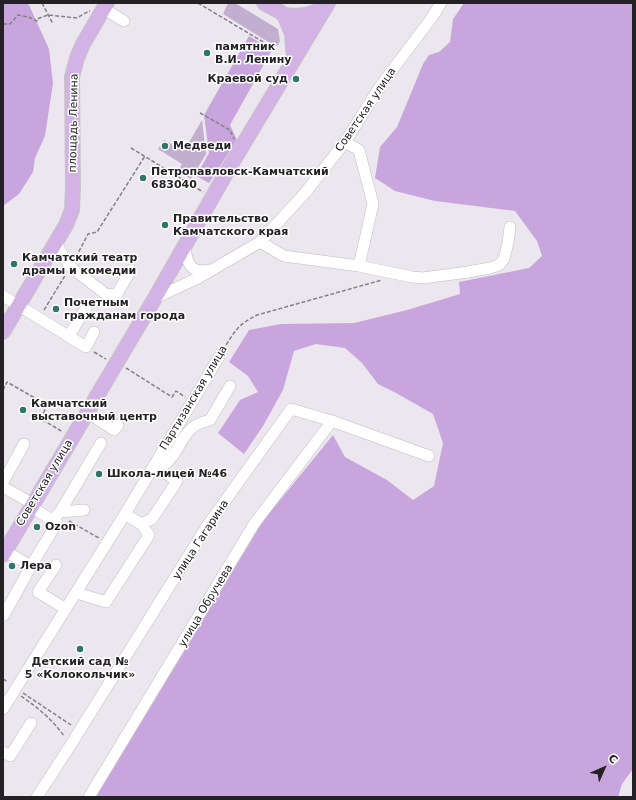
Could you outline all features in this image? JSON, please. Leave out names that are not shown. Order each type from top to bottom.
[{"type":"main road","points":[[264,3],[284,15],[294,26],[300,28],[305,28],[318,20]]},
{"type":"main road","points":[[284,15],[296,17],[305,16],[327,5]]},
{"type":"main road","points":[[155,298],[327,5]]},
{"type":"main road","name":"площадь Ленина","points":[[3,332],[66,225],[72,210],[72,77],[77,58],[101,8]]},
{"type":"main road","points":[[284,15],[292,34],[294,60]]},
{"type":"main road","name":"Советская улица","points":[[4,553],[155,298]]},
{"type":"street","name":"Советская улица","points":[[155,298],[198,278],[260,242],[305,193],[345,142],[381,85],[441,3]]},
{"type":"street","points":[[101,8],[124,21]]},
{"type":"street","points":[[345,142],[359,150],[373,204],[359,266]]},
{"type":"street","points":[[260,242],[284,256],[359,266],[423,278],[490,268],[499,265],[504,260],[510,227]]},
{"type":"street","points":[[56,242],[64,258],[68,271],[110,296],[117,294],[131,270]]},
{"type":"street","points":[[185,246],[186,260],[194,270],[202,272],[211,270]]},
{"type":"street","points":[[3,296],[86,347],[94,332]]},
{"type":"street","points":[[69,336],[86,308]]},
{"type":"street","name":"Партизанская улица","points":[[3,709],[18,692],[66,609],[219,357]]},
{"type":"street","points":[[154,466],[161,466],[166,463],[172,457],[183,438],[192,428],[197,424],[210,420],[230,386]]},
{"type":"street","name":"улица Гагарина","points":[[36,797],[80,731],[207,526],[291,409],[429,456]]},
{"type":"street","points":[[88,412],[114,430],[118,425]]},
{"type":"street","name":"улица Обручева","points":[[89,797],[254,524],[332,422]]},
{"type":"street","points":[[3,615],[57,523],[57,515],[101,443]]},
{"type":"street","points":[[4,486],[24,444]]},
{"type":"street","points":[[4,486],[26,457]]},
{"type":"street","points":[[141,524],[152,520],[177,481],[154,466]]},
{"type":"street","points":[[4,486],[32,505],[57,515],[84,510]]},
{"type":"street","points":[[77,593],[106,602],[149,535],[141,524],[125,514]]},
{"type":"street","points":[[4,553],[31,566]]},
{"type":"street","points":[[56,565],[38,592],[66,609]]},
{"type":"street","points":[[3,752],[10,756],[31,723]]},
{"type":"path","points":[[42,3],[54,24]]},
{"type":"path","points":[[198,3],[203,4],[275,49]]},
{"type":"path","points":[[3,24],[10,24],[18,14],[36,21],[48,15],[77,18],[88,11],[101,8]]},
{"type":"path","points":[[200,113],[230,130],[236,143]]},
{"type":"path","points":[[131,148],[206,194]]},
{"type":"path","points":[[44,311],[88,234],[97,232],[145,156]]},
{"type":"path","name":"Партизанская улица","points":[[219,357],[238,327],[252,317],[383,280]]},
{"type":"path","points":[[86,347],[109,361]]},
{"type":"path","points":[[122,366],[172,397],[176,391],[192,401]]},
{"type":"path","points":[[3,390],[8,382],[46,405],[41,419],[65,433]]},
{"type":"path","points":[[57,515],[107,543]]},
{"type":"path","points":[[18,692],[80,731]]},
{"type":"path","points":[[18,692],[57,725],[70,746]]},
{"type":"shaded area","points":[[3,3],[27,3],[29,5],[49,49],[53,83],[45,136],[35,158],[33,172],[19,194],[3,206]]},
{"type":"shaded area","points":[[228,3],[235,3],[278,29],[280,41],[278,45],[275,46],[223,14]]},
{"type":"shaded area","points":[[464,3],[633,3],[633,769],[622,784],[618,797],[96,797],[263,521],[333,435],[345,457],[387,480],[413,500],[434,486],[443,443],[433,414],[378,384],[362,363],[345,348],[316,344],[294,351],[283,390],[263,426],[244,454],[218,433],[240,400],[258,392],[248,376],[229,362],[249,330],[281,324],[354,323],[407,310],[460,294],[459,282],[529,268],[542,256],[537,241],[515,211],[435,201],[395,191],[375,178],[380,147],[397,127],[423,64],[429,55],[439,52],[450,42],[453,19]]},
{"type":"shaded area","points":[[249,36],[272,50],[230,125],[237,140],[209,183],[196,176],[209,153],[204,115]]},
{"type":"shaded area","points":[[202,120],[206,154],[191,179],[178,171],[182,164],[158,149],[164,140],[184,151]]},
{"type":"place","name":"памятник В.И. Ленину","points":[[207,53]]},
{"type":"place","name":"Краевой суд","points":[[296,79]]},
{"type":"place","name":"Медведи","points":[[165,146]]},
{"type":"place","name":"Петропавловск-Камчатский 683040","points":[[143,178]]},
{"type":"place","name":"Правительство Камчатского края","points":[[165,225]]},
{"type":"place","name":"Камчатский театр драмы и комедии","points":[[14,264]]},
{"type":"place","name":"Почетным гражданам города","points":[[56,309]]},
{"type":"place","name":"Камчатский выставочный центр","points":[[23,410]]},
{"type":"place","name":"Школа-лицей №46","points":[[99,474]]},
{"type":"place","name":"Ozon","points":[[37,527]]},
{"type":"place","name":"Лера","points":[[12,566]]},
{"type":"place","name":"Детский сад № 5 «Колокольчик»","points":[[80,649]]}]
